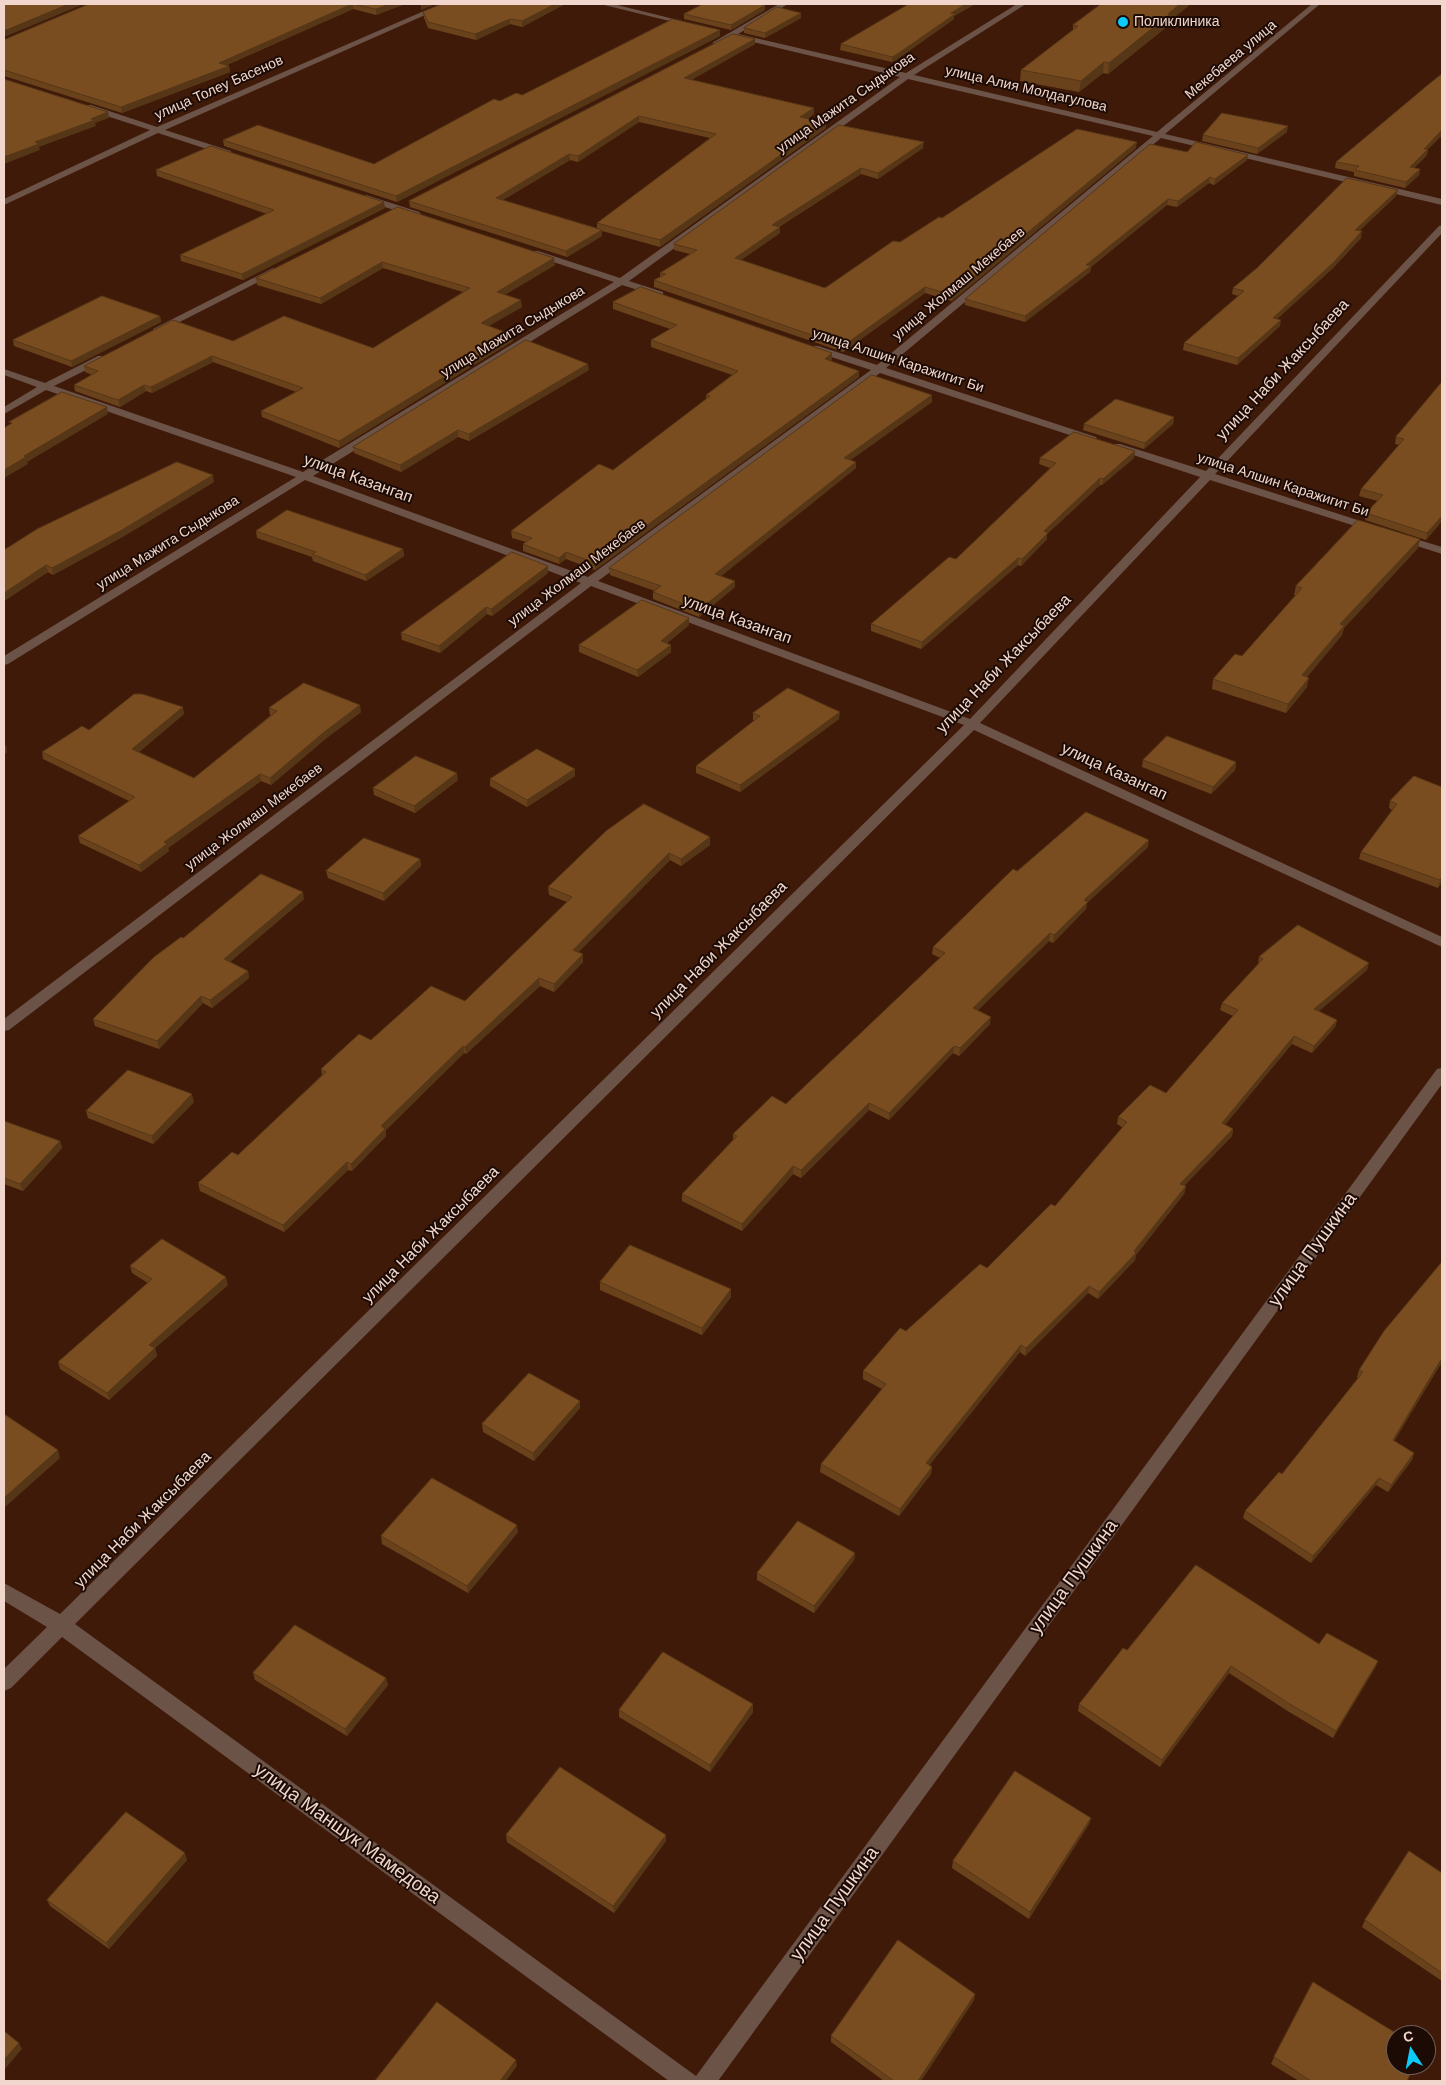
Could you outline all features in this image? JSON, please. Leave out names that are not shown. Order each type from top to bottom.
[{"type":"street","name":"улица Толеу Басенов","points":[[4,202],[158,130],[446,4]]},
{"type":"street","points":[[604,4],[696,26]]},
{"type":"street","points":[[707,48],[784,4]]},
{"type":"street","name":"улица Мажита Сыдыкова","points":[[4,661],[622,281],[908,75],[1022,4]]},
{"type":"street","name":"Мекебаева улица","points":[[1161,135],[1316,4]]},
{"type":"street","name":"улица Алия Молдагулова","points":[[715,30],[1442,202]]},
{"type":"street","points":[[76,103],[240,157]]},
{"type":"street","name":"улица Жолмаш Мекебаев","points":[[4,1026],[589,582],[878,370],[1161,135]]},
{"type":"street","points":[[351,193],[426,217]]},
{"type":"street","name":"улица Наби Жаксыбаева","points":[[4,1682],[972,724],[1442,228]]},
{"type":"street","points":[[528,251],[668,297]]},
{"type":"street","points":[[151,333],[283,266]]},
{"type":"street","name":"улица Алшин Каражигит Би","points":[[805,344],[878,370],[1442,551]]},
{"type":"street","points":[[4,411],[46,386],[107,355]]},
{"type":"street","name":"улица Казангап","points":[[4,372],[304,476],[972,724],[1442,942]]},
{"type":"street","name":"улица Пушкина","points":[[705,2081],[1442,1074]]},
{"type":"street","name":"улица Маншук Мамедова","points":[[4,1591],[61,1625],[687,2081]]},
{"type":"building","points":[[4,4],[69,4],[4,31]]},
{"type":"building","points":[[89,4],[352,4],[219,63],[229,66],[121,107],[4,70],[4,40]]},
{"type":"building","points":[[353,4],[390,4],[376,9]]},
{"type":"building","points":[[442,4],[555,4],[522,21],[510,19],[475,34],[428,22],[423,12]]},
{"type":"building","points":[[703,4],[765,5],[731,25],[684,14]]},
{"type":"building","points":[[909,4],[966,4],[951,13],[955,14],[892,57],[841,44]]},
{"type":"building","points":[[1101,4],[1180,4],[1109,63],[1104,62],[1081,81],[1021,70],[1078,26],[1073,25]]},
{"type":"building","points":[[777,7],[801,13],[765,33],[744,28]]},
{"type":"building","points":[[673,19],[720,30],[396,196],[223,140],[258,125],[374,164],[494,99],[500,101],[516,93],[522,95]]},
{"type":"building","points":[[733,34],[755,39],[684,78],[814,108],[800,117],[826,123],[660,240],[597,223],[716,134],[639,116],[578,156],[569,154],[496,198],[602,230],[566,251],[409,201]]},
{"type":"building","points":[[1442,74],[1442,130],[1424,149],[1428,149],[1410,167],[1420,169],[1406,182],[1355,170],[1359,166],[1336,162],[1429,84]]},
{"type":"building","points":[[4,79],[108,112],[91,119],[95,120],[35,142],[39,144],[4,157]]},
{"type":"building","points":[[1222,113],[1288,126],[1258,148],[1203,135]]},
{"type":"building","points":[[839,125],[924,142],[878,173],[861,168],[772,225],[780,227],[735,258],[825,288],[893,241],[900,242],[939,217],[942,218],[1077,129],[1137,142],[952,295],[925,287],[843,346],[654,280],[666,274],[660,273],[697,250],[674,244]]},
{"type":"building","points":[[1196,142],[1248,155],[1215,179],[1210,177],[1178,201],[1168,199],[1086,265],[1091,266],[1025,316],[965,299],[1150,144],[1187,152]]},
{"type":"building","points":[[211,146],[384,202],[242,274],[180,255],[274,210],[156,170]]},
{"type":"building","points":[[1347,178],[1398,190],[1355,230],[1362,231],[1334,262],[1273,318],[1281,320],[1238,358],[1184,343],[1244,291],[1233,288],[1257,268]]},
{"type":"building","points":[[398,207],[554,258],[497,292],[521,300],[481,323],[513,335],[339,441],[261,411],[303,388],[212,356],[151,387],[144,385],[118,400],[74,385],[98,371],[84,366],[173,320],[233,341],[284,316],[373,348],[470,288],[382,262],[320,298],[256,278]]},
{"type":"building","points":[[641,287],[832,353],[825,359],[859,371],[595,563],[566,552],[559,558],[523,544],[532,538],[511,531],[599,464],[613,470],[710,396],[706,395],[738,371],[651,340],[677,325],[613,302]]},
{"type":"building","points":[[102,296],[160,316],[71,361],[13,340]]},
{"type":"building","points":[[526,340],[588,364],[469,434],[458,430],[400,465],[353,447]]},
{"type":"building","points":[[872,375],[932,395],[844,458],[856,462],[715,574],[735,581],[699,610],[653,592],[661,586],[609,568]]},
{"type":"building","points":[[1442,382],[1442,516],[1427,533],[1366,513],[1383,495],[1361,489],[1404,439],[1396,437]]},
{"type":"building","points":[[62,392],[107,407],[24,456],[26,457],[4,470],[4,428],[12,423],[9,422]]},
{"type":"building","points":[[1116,399],[1174,417],[1145,443],[1084,424]]},
{"type":"building","points":[[1074,432],[1135,451],[1103,479],[1100,478],[1044,531],[1048,533],[1022,559],[1018,558],[922,642],[871,624],[949,557],[956,559],[1056,463],[1040,458]]},
{"type":"building","points":[[177,462],[213,475],[122,530],[52,568],[46,565],[4,593],[4,550],[37,529]]},
{"type":"building","points":[[287,510],[403,549],[365,575],[312,554],[316,552],[256,531]]},
{"type":"building","points":[[1358,520],[1420,539],[1340,624],[1344,626],[1302,675],[1309,678],[1288,704],[1213,679],[1235,654],[1242,656],[1302,588],[1296,586]]},
{"type":"building","points":[[512,552],[548,566],[491,609],[486,607],[439,646],[401,633]]},
{"type":"building","points":[[642,600],[689,618],[661,641],[671,645],[637,670],[579,645]]},
{"type":"building","points":[[304,683],[360,705],[323,733],[270,778],[260,774],[164,842],[167,844],[139,865],[78,836],[135,797],[42,752],[82,726],[89,730],[134,694],[142,694],[183,707],[132,749],[194,778],[277,711],[269,708]]},
{"type":"building","points":[[788,688],[840,712],[740,785],[696,766],[760,716],[753,713]]},
{"type":"building","points":[[1167,736],[1236,762],[1213,787],[1143,760]]},
{"type":"building","points":[[537,749],[575,769],[527,800],[490,779]]},
{"type":"building","points":[[416,756],[457,773],[414,806],[373,788]]},
{"type":"building","points":[[1414,776],[1442,787],[1442,877],[1440,880],[1361,852],[1397,804],[1390,801]]},
{"type":"building","points":[[644,804],[710,837],[681,859],[669,853],[573,950],[583,954],[554,984],[539,978],[465,1047],[463,1046],[381,1126],[385,1129],[351,1164],[347,1162],[283,1225],[198,1183],[232,1152],[238,1155],[326,1072],[321,1069],[359,1034],[371,1040],[431,986],[465,1001],[572,897],[548,887],[606,831]]},
{"type":"building","points":[[1086,812],[1149,840],[1084,900],[1088,902],[1054,935],[1050,933],[973,1008],[991,1017],[960,1048],[954,1046],[889,1113],[869,1103],[801,1170],[793,1166],[742,1224],[682,1194],[737,1136],[733,1134],[772,1096],[786,1104],[945,953],[933,947],[1013,869],[1017,871]]},
{"type":"building","points":[[364,838],[420,859],[383,893],[326,871]]},
{"type":"building","points":[[261,874],[303,892],[224,959],[248,971],[210,1000],[201,996],[157,1041],[93,1019],[154,957],[181,937],[183,938]]},
{"type":"building","points":[[1298,925],[1369,963],[1314,1009],[1337,1020],[1314,1046],[1294,1036],[1222,1123],[1233,1129],[1180,1184],[1186,1186],[1134,1251],[1136,1253],[1099,1292],[1089,1286],[1026,1348],[1021,1345],[926,1463],[932,1467],[900,1509],[821,1464],[886,1384],[863,1371],[900,1328],[906,1331],[980,1264],[987,1268],[1051,1204],[1055,1206],[1127,1122],[1118,1117],[1150,1085],[1166,1093],[1238,1010],[1222,1003],[1263,959],[1259,957]]},
{"type":"building","points":[[128,1070],[192,1094],[152,1136],[86,1111]]},
{"type":"building","points":[[4,1121],[60,1141],[20,1184],[4,1178]]},
{"type":"building","points":[[162,1239],[226,1277],[149,1345],[155,1348],[107,1393],[58,1362],[152,1279],[130,1266]]},
{"type":"building","points":[[630,1245],[731,1289],[702,1328],[600,1282]]},
{"type":"building","points":[[1442,1262],[1442,1358],[1393,1440],[1414,1453],[1391,1485],[1379,1478],[1313,1556],[1245,1511],[1279,1472],[1282,1474],[1363,1372],[1359,1370],[1384,1331]]},
{"type":"building","points":[[529,1373],[580,1401],[533,1453],[482,1424]]},
{"type":"building","points":[[4,1414],[58,1450],[4,1498]]},
{"type":"building","points":[[432,1478],[517,1525],[467,1586],[381,1536]]},
{"type":"building","points":[[798,1521],[855,1553],[814,1606],[757,1573]]},
{"type":"building","points":[[1196,1565],[1319,1644],[1327,1633],[1378,1661],[1336,1731],[1231,1666],[1162,1760],[1079,1704],[1123,1648],[1127,1650]]},
{"type":"building","points":[[295,1625],[386,1678],[345,1729],[253,1673]]},
{"type":"building","points":[[663,1652],[753,1704],[710,1765],[619,1710]]},
{"type":"building","points":[[560,1767],[666,1835],[613,1906],[506,1835]]},
{"type":"building","points":[[1015,1771],[1091,1818],[1030,1912],[953,1861]]},
{"type":"building","points":[[126,1812],[185,1853],[106,1943],[47,1900]]},
{"type":"building","points":[[1409,1851],[1442,1873],[1442,1973],[1365,1920]]},
{"type":"building","points":[[898,1940],[975,1994],[918,2081],[894,2081],[831,2036]]},
{"type":"building","points":[[1313,1982],[1386,2027],[1386,2075],[1410,2075],[1407,2081],[1311,2081],[1274,2057]]},
{"type":"building","points":[[437,2002],[516,2060],[500,2081],[375,2081]]},
{"type":"building","points":[[4,2031],[19,2043],[4,2060]]},
{"type":"place","name":"Поликлиника","points":[[1123,22]]}]
